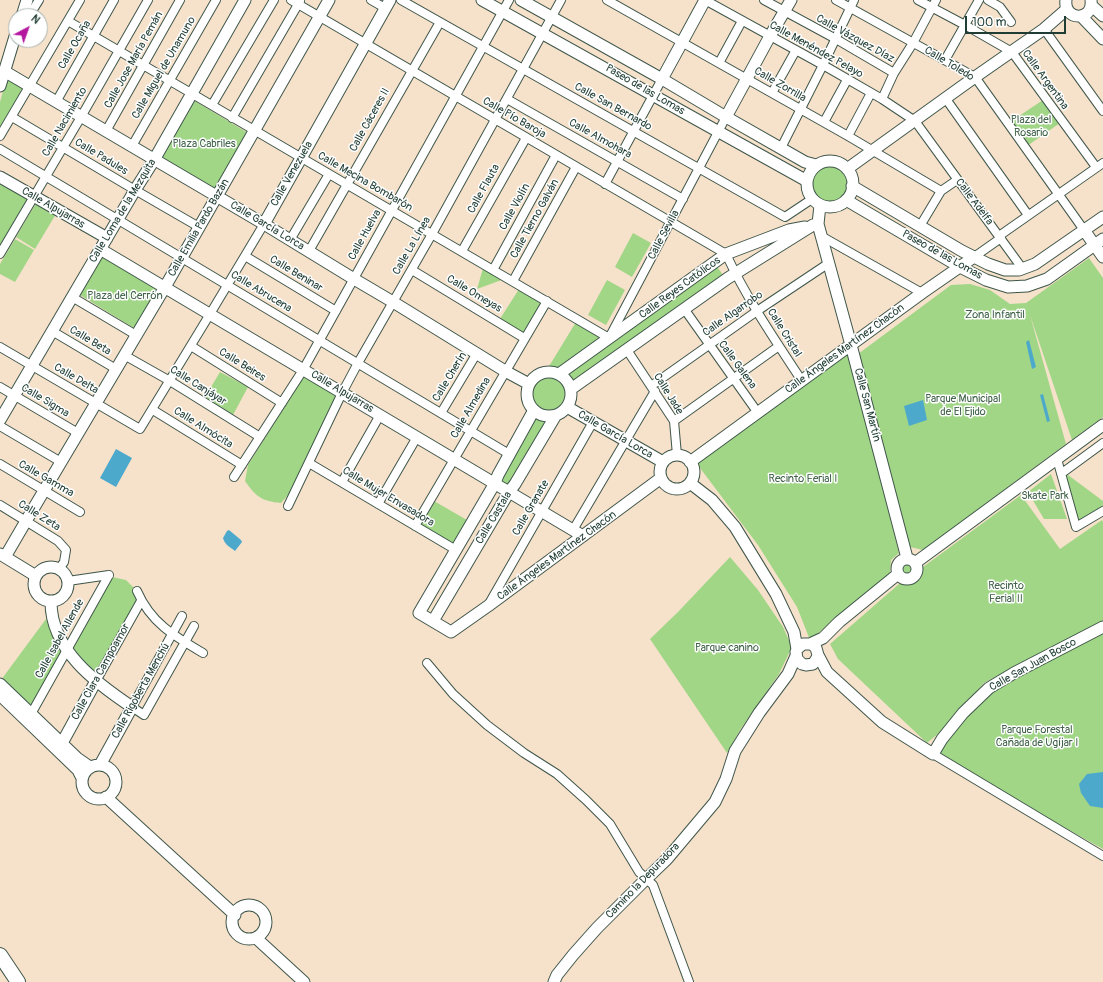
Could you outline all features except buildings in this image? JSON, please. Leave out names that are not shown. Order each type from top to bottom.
[{"type":"highway","points":[[0,955],[18,982]]},
{"type":"street","points":[[0,136],[80,0]]},
{"type":"street","name":"Calle Ocaña","points":[[56,102],[114,0]]},
{"type":"street","name":"Calle Nacimiento","points":[[0,254],[148,0]]},
{"type":"street","name":"Calle Jose María Pemán","points":[[106,131],[180,0]]},
{"type":"street","name":"Calle Miguel de Unamuno","points":[[132,146],[216,0]]},
{"type":"street","name":"Calle Loma de la Mezquita","points":[[0,420],[134,190],[154,160],[245,0]]},
{"type":"street","points":[[212,105],[274,0]]},
{"type":"street","name":"Calle Emilia Pardo Bazán","points":[[3,556],[26,521],[165,287],[329,0]]},
{"type":"street","points":[[370,0],[388,4]]},
{"type":"street","name":"Calle San Bernardo","points":[[401,0],[785,217],[816,202]]},
{"type":"street","name":"Paseo de las Lomas","points":[[482,0],[807,181]]},
{"type":"street","name":"Calle Huelva","points":[[234,477],[303,370],[509,0]]},
{"type":"street","name":"Paseo de las Lomas","points":[[521,0],[662,79],[805,162],[816,165]]},
{"type":"street","name":"Calle La Línea","points":[[288,506],[358,363],[412,270],[561,0]]},
{"type":"street","name":"Calle Zorrilla","points":[[607,0],[800,110],[824,122],[941,191]]},
{"type":"street","points":[[605,184],[705,0]]},
{"type":"street","name":"Calle Menéndez Pelayo","points":[[705,0],[823,65],[882,99],[915,121]]},
{"type":"street","name":"Calle Vázquez Díaz","points":[[764,0],[836,39],[894,73]]},
{"type":"street","points":[[726,117],[791,0]]},
{"type":"street","name":"Calle Toledo","points":[[836,0],[853,4],[913,43],[975,77],[1084,230],[1099,242],[1103,257]]},
{"type":"street","name":"Calle Argentina","points":[[918,0],[934,4],[965,25],[1012,52],[1096,167]]},
{"type":"street","points":[[945,60],[979,0]]},
{"type":"street","points":[[988,0],[1000,7],[1011,22]]},
{"type":"street","points":[[232,118],[296,1]]},
{"type":"street","name":"Calle Pío Baroja","points":[[296,1],[319,17],[726,254]]},
{"type":"street","points":[[848,169],[1044,29],[1067,5],[1073,15],[1081,16],[1088,12],[1091,2]]},
{"type":"street","points":[[1091,2],[1103,16]]},
{"type":"street","name":"Calle Venezuela","points":[[140,429],[170,382],[264,224],[388,4]]},
{"type":"street","points":[[780,148],[853,4]]},
{"type":"street","points":[[882,99],[894,73],[913,43],[934,4]]},
{"type":"street","points":[[1081,16],[1103,38]]},
{"type":"street","name":"Calle Mecina Bombarón","points":[[68,20],[170,79],[232,118],[610,338]]},
{"type":"street","points":[[719,63],[742,20]]},
{"type":"street","name":"Calle Cáceres II","points":[[309,251],[411,70],[440,22]]},
{"type":"street","points":[[1044,29],[1103,112]]},
{"type":"street","points":[[0,86],[11,48]]},
{"type":"street","points":[[772,93],[796,50]]},
{"type":"street","name":"Calle García Lorca","points":[[4,71],[264,224],[505,371],[529,384]]},
{"type":"street","points":[[824,122],[847,80]]},
{"type":"street","points":[[848,136],[871,93]]},
{"type":"street","name":"Calle Almohara","points":[[507,99],[683,199]]},
{"type":"street","points":[[946,99],[1028,215]]},
{"type":"street","name":"Calle Padules","points":[[12,117],[199,227]]},
{"type":"street","name":"Calle Sevilla","points":[[610,338],[726,117]]},
{"type":"street","name":"Calle Adelfa","points":[[915,121],[1000,237],[1032,284]]},
{"type":"street","name":"Calle Flauta","points":[[462,251],[526,138]]},
{"type":"street","name":"Calle Abrucena","points":[[0,149],[509,454]]},
{"type":"street","name":"Calle Violín","points":[[493,270],[556,155]]},
{"type":"street","points":[[829,161],[836,162],[848,169],[852,180],[852,186],[851,192],[846,200],[834,207],[827,207],[816,202],[808,192],[807,181],[808,175],[816,165],[829,161]]},
{"type":"street","name":"Calle Ángeles Martínez Chacón","points":[[690,462],[922,293],[974,257],[1028,215],[1103,163]]},
{"type":"street","name":"Calle Tierno Galván","points":[[513,281],[576,167]]},
{"type":"street","points":[[290,240],[329,174]]},
{"type":"street","name":"Calle Alpujarras","points":[[0,177],[107,238]]},
{"type":"street","points":[[920,226],[941,191],[957,180]]},
{"type":"street","name":"Paseo de las Lomas","points":[[852,186],[974,257],[1005,270],[1019,270],[1034,264],[1103,217]]},
{"type":"street","name":"Paseo de las Lomas","points":[[846,200],[960,267],[986,280],[1008,287],[1027,286],[1047,279],[1099,242]]},
{"type":"street","name":"Calle San Martín","points":[[816,202],[815,224],[822,236],[911,561]]},
{"type":"street","name":"Calle Reyes Católicos","points":[[559,374],[726,254],[789,230],[815,224]]},
{"type":"street","name":"Calle Reyes Católicos","points":[[571,388],[735,274],[815,224]]},
{"type":"street","points":[[822,236],[922,293]]},
{"type":"street","name":"Calle Alpujarras","points":[[100,249],[583,536]]},
{"type":"street","name":"Calle Cristal","points":[[726,254],[735,274],[757,311],[802,381]]},
{"type":"street","name":"Calle Beninar","points":[[245,256],[336,311]]},
{"type":"street","name":"Calle Algarrobo","points":[[573,530],[653,388],[709,344],[829,263]]},
{"type":"street","name":"Calle Omeyas","points":[[412,270],[524,338]]},
{"type":"street","points":[[72,297],[136,335]]},
{"type":"street","name":"Calle Almedina","points":[[415,526],[546,301]]},
{"type":"street","name":"Calle Galena","points":[[685,310],[758,413]]},
{"type":"street","name":"Calle Beta","points":[[52,331],[116,369]]},
{"type":"street","name":"Calle Beires","points":[[191,346],[282,403]]},
{"type":"street","points":[[674,421],[779,346]]},
{"type":"street","name":"Calle Delta","points":[[0,347],[140,429]]},
{"type":"street","name":"Calle Jade","points":[[626,350],[674,421],[677,455]]},
{"type":"street","name":"Calle Cherín","points":[[441,413],[477,353]]},
{"type":"street","name":"Calle Canjáyar","points":[[124,356],[170,382],[260,437]]},
{"type":"street","points":[[552,372],[559,374],[571,388],[570,402],[562,412],[556,415],[544,416],[539,414],[529,405],[527,391],[529,384],[533,378],[542,373],[552,372]]},
{"type":"street","name":"Calle Sigma","points":[[0,387],[78,434]]},
{"type":"street","name":"Calle García Lorca","points":[[567,407],[663,462]]},
{"type":"street","name":"Calle Almócita","points":[[153,410],[242,465]]},
{"type":"street","name":"Calle Castala","points":[[534,410],[509,454],[495,483],[419,614],[433,621],[556,415]]},
{"type":"street","points":[[342,482],[380,415]]},
{"type":"street","name":"Calle Granate","points":[[488,606],[593,422]]},
{"type":"street","points":[[911,561],[1103,425]]},
{"type":"street","points":[[0,426],[61,462]]},
{"type":"street","points":[[378,504],[417,437]]},
{"type":"street","points":[[1062,473],[1103,443]]},
{"type":"street","points":[[677,455],[682,456],[690,462],[694,473],[690,483],[680,489],[674,489],[664,483],[660,473],[663,462],[667,458],[677,455]]},
{"type":"street","points":[[1057,459],[1076,527],[1103,512]]},
{"type":"street","name":"Calle Mujer Envasadora","points":[[309,463],[456,550]]},
{"type":"street","name":"Calle Gamma","points":[[0,464],[80,512]]},
{"type":"street","name":"Calle Ángeles Martínez Chacón","points":[[433,621],[451,632],[661,478]]},
{"type":"street","points":[[690,483],[712,500],[735,527],[776,594],[794,632],[827,672],[882,722],[1103,856]]},
{"type":"street","name":"Calle Zeta","points":[[0,505],[58,541],[66,550],[64,562],[59,569]]},
{"type":"street","points":[[3,556],[36,576]]},
{"type":"street","points":[[904,559],[911,561],[917,566],[916,572],[912,578],[903,579],[898,574],[896,568],[899,562],[904,559]]},
{"type":"street","points":[[48,567],[59,569],[63,572],[68,581],[68,586],[64,596],[56,601],[45,601],[40,598],[34,588],[36,576],[43,569],[48,567]]},
{"type":"street","name":"Camino la Depuradora","points":[[554,982],[557,975],[572,955],[646,879],[667,860],[715,802],[726,779],[735,751],[759,713],[808,649],[898,574]]},
{"type":"street","name":"Calle Isabel Allende","points":[[31,714],[109,575],[68,581]]},
{"type":"street","points":[[137,591],[141,601],[154,618],[166,630],[203,652]]},
{"type":"street","name":"Calle Clara Campoamor","points":[[62,743],[141,601]]},
{"type":"street","points":[[51,602],[54,622],[67,650],[84,670],[96,681],[132,707]]},
{"type":"street","name":"Calle Rigoberta Menchú","points":[[95,766],[132,707],[182,616]]},
{"type":"street","name":"Calle Rigoberta Menchú","points":[[132,707],[144,714],[194,626]]},
{"type":"street","name":"Calle San Juan Bosco","points":[[933,754],[942,739],[963,713],[989,688],[1014,673],[1103,627]]},
{"type":"street","points":[[808,649],[816,661],[808,665]]},
{"type":"street","points":[[808,649],[799,662],[827,672]]},
{"type":"street","points":[[427,662],[453,694],[487,725],[524,753],[557,774],[610,824],[639,872],[653,885],[688,982]]},
{"type":"street","name":"Camino la Depuradora","points":[[788,674],[808,665]]},
{"type":"street","points":[[0,684],[78,758],[95,766],[106,766],[114,773],[116,779],[112,792],[106,797],[98,798],[90,796],[82,785],[82,778],[78,770],[0,695]]},
{"type":"street","points":[[82,778],[85,772],[95,766]]},
{"type":"street","points":[[106,797],[235,915]]},
{"type":"street","points":[[248,906],[257,907],[264,914],[266,926],[263,933],[256,938],[248,939],[241,937],[236,932],[233,926],[233,919],[236,912],[240,908],[248,906]]},
{"type":"street","points":[[256,938],[304,982]]},
{"type":"green space","points":[[7,76],[27,88],[0,132],[0,102]]},
{"type":"green space","name":"Plaza Cabriles","points":[[193,100],[248,133],[215,189],[159,156]]},
{"type":"green space","name":"Plaza del Rosario","points":[[1043,100],[1060,123],[1027,146],[1010,122]]},
{"type":"green space","points":[[825,164],[833,164],[840,167],[846,173],[849,184],[846,195],[840,201],[833,204],[825,204],[818,201],[812,195],[809,188],[809,180],[812,173],[818,167]]},
{"type":"green space","points":[[0,180],[31,197],[0,249]]},
{"type":"green space","points":[[36,203],[56,214],[35,249],[16,237]]},
{"type":"green space","points":[[633,233],[651,243],[632,277],[615,267]]},
{"type":"green space","points":[[15,239],[34,250],[15,282],[0,274],[0,264]]},
{"type":"green space","name":"Plaza del Cerrón","points":[[102,255],[160,289],[134,328],[80,295]]},
{"type":"green space","name":"Parque Municipal de El Ejido","points":[[1089,258],[1103,278],[1103,417],[1072,440],[1030,315],[1066,444],[923,550],[910,547],[858,354],[951,285],[970,284],[990,290],[1010,304],[1026,303]]},
{"type":"green space","points":[[484,265],[507,278],[477,289]]},
{"type":"green space","points":[[716,265],[725,278],[573,383],[566,373]]},
{"type":"green space","points":[[607,280],[625,290],[606,325],[588,315]]},
{"type":"green space","points":[[521,286],[547,301],[524,338],[498,322]]},
{"type":"green space","points":[[576,322],[603,339],[558,370],[548,368]]},
{"type":"green space","name":"Recinto Ferial I","points":[[848,353],[899,553],[891,560],[890,573],[810,640],[797,607],[758,545],[697,464]]},
{"type":"green space","points":[[220,372],[248,387],[233,415],[205,397]]},
{"type":"green space","points":[[305,374],[337,394],[295,484],[281,503],[269,501],[256,494],[245,481],[248,465]]},
{"type":"green space","points":[[549,375],[562,381],[568,394],[562,407],[549,413],[536,407],[530,394],[536,381]]},
{"type":"green space","points":[[534,415],[550,421],[509,488],[498,482]]},
{"type":"green space","points":[[1064,472],[1103,501],[1103,511],[1076,527]]},
{"type":"green space","name":"Skate Park","points":[[1051,474],[1067,519],[1044,519],[1028,492]]},
{"type":"green space","name":"Recinto Ferial II","points":[[1021,495],[1060,549],[1102,520],[1103,621],[984,683],[939,733],[927,743],[838,659],[830,644],[899,584],[914,584],[921,578],[923,567]]},
{"type":"green space","points":[[434,501],[467,520],[455,545],[421,525]]},
{"type":"green space","name":"Parque canino","points":[[730,557],[758,590],[783,627],[792,647],[779,674],[740,730],[727,753],[650,639]]},
{"type":"green space","points":[[904,559],[917,566],[915,576],[912,578],[903,579],[900,577],[896,569],[899,562]]},
{"type":"green space","points":[[112,577],[126,580],[134,588],[137,600],[95,675],[72,650]]},
{"type":"green space","points":[[46,619],[62,651],[31,706],[1,680]]},
{"type":"green space","name":"Parque Forestal Cañada de Ugíjar I","points":[[1103,627],[1103,849],[933,754],[989,688]]},
{"type":"water","points":[[1029,340],[1036,367],[1032,369],[1026,342]]},
{"type":"water","points":[[1043,394],[1050,421],[1047,422],[1040,395]]},
{"type":"water","points":[[923,400],[927,420],[909,426],[904,406]]},
{"type":"water","points":[[116,449],[132,458],[116,487],[100,478]]},
{"type":"water","points":[[229,530],[242,542],[235,551],[226,544],[223,538]]},
{"type":"water","points":[[1103,772],[1103,808],[1090,806],[1081,793],[1079,784],[1087,774]]},
{"type":"park label","name":"Zona Infantil","points":[[995,315]]}]
